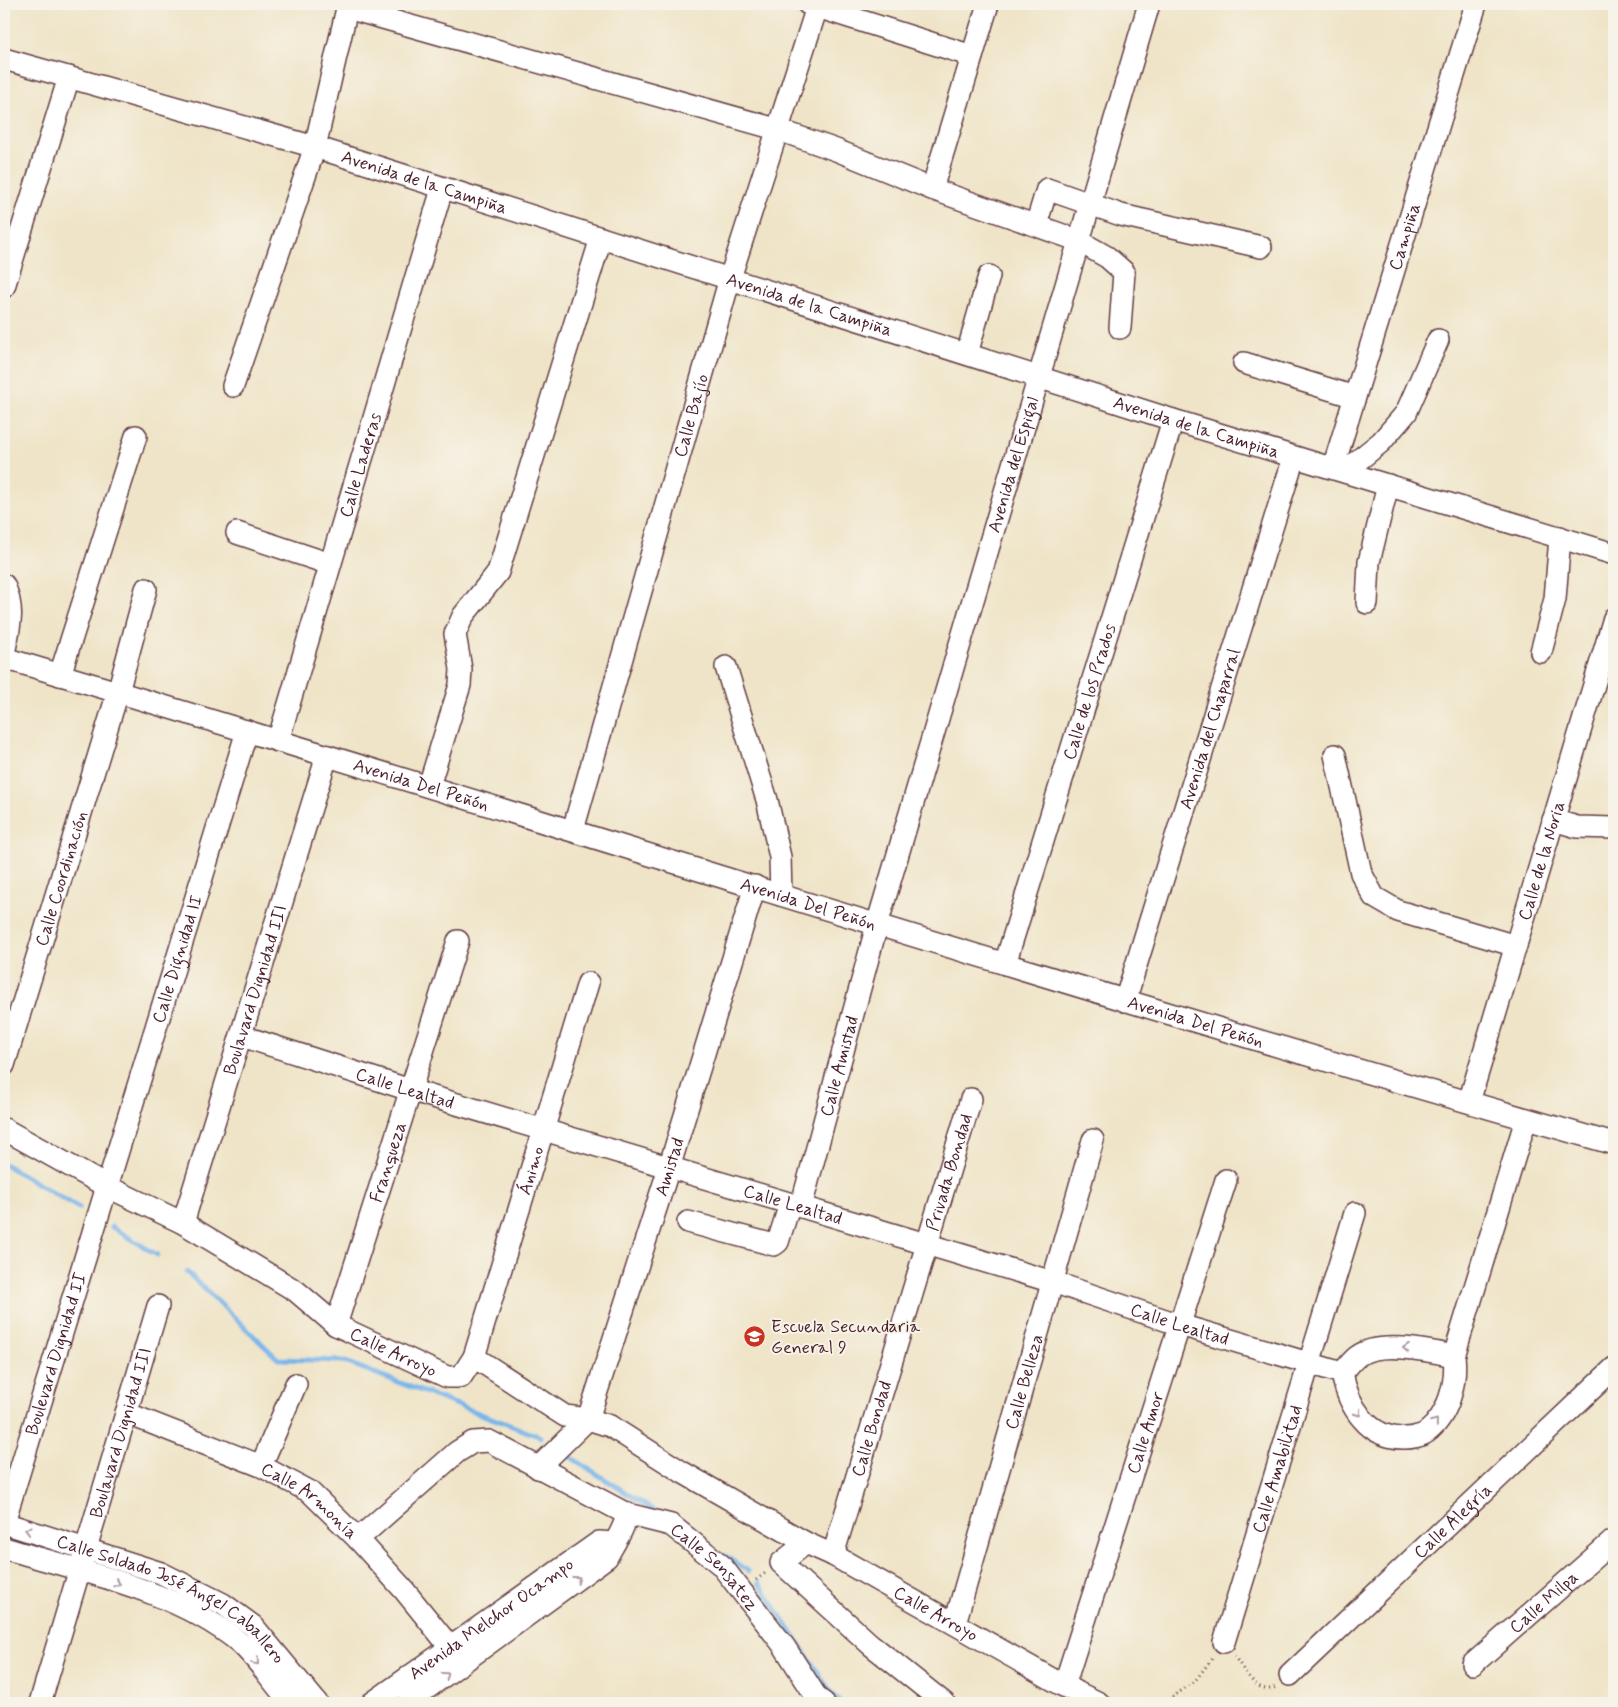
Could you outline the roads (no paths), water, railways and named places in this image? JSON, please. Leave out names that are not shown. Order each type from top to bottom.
[{"type":"street","points":[[932,189],[988,4]]},
{"type":"street","name":"Avenida del Espigal","points":[[877,924],[1077,240],[1149,4]]},
{"type":"street","name":"Campiña","points":[[1339,470],[1355,397],[1476,4]]},
{"type":"street","points":[[814,5],[972,56]]},
{"type":"street","name":"Calle Bajío","points":[[573,830],[730,278],[814,5]]},
{"type":"street","points":[[233,386],[315,147],[348,6],[776,129],[836,150],[932,189],[1077,240],[1107,256],[1124,272],[1120,328]]},
{"type":"street","name":"Avenida de la Campiña","points":[[4,59],[315,147],[1172,420],[1614,554]]},
{"type":"street","points":[[4,287],[69,77]]},
{"type":"street","name":"Calle Laderas","points":[[278,741],[442,189]]},
{"type":"street","points":[[1036,225],[1047,189],[1090,202],[1120,215],[1261,247]]},
{"type":"street","points":[[429,786],[460,685],[461,670],[455,634],[463,616],[498,572],[601,238]]},
{"type":"street","points":[[967,354],[988,276]]},
{"type":"street","points":[[1339,470],[1381,442],[1406,413],[1438,340]]},
{"type":"street","points":[[1244,363],[1355,397]]},
{"type":"street","name":"Calle de los Prados","points":[[1005,964],[1172,420]]},
{"type":"street","points":[[60,675],[136,436]]},
{"type":"street","name":"Avenida del Chaparral","points":[[1125,1001],[1294,457]]},
{"type":"street","points":[[1367,603],[1369,562],[1388,485]]},
{"type":"street","points":[[237,533],[330,564]]},
{"type":"street","points":[[1541,652],[1555,599],[1560,537]]},
{"type":"street","points":[[4,585],[11,600],[11,618],[4,653]]},
{"type":"street","name":"Calle Coordinación","points":[[4,1065],[118,692],[146,589]]},
{"type":"street","name":"Calle de la Noria","points":[[1469,1102],[1614,618]]},
{"type":"street","name":"Avenida Del Peñón","points":[[4,658],[573,830],[1125,1001],[1614,1144]]},
{"type":"street","points":[[726,667],[767,800],[780,858],[781,895]]},
{"type":"street","name":"Calle Dignidad II","points":[[106,1186],[246,731]]},
{"type":"street","points":[[1335,755],[1361,873],[1374,897],[1398,911],[1516,946]]},
{"type":"street","name":"Boulavard Dignidad III","points":[[183,1223],[327,756]]},
{"type":"street","points":[[1554,820],[1577,827],[1614,828]]},
{"type":"street","name":"Amistad","points":[[545,1461],[588,1419],[669,1168],[755,886]]},
{"type":"street","name":"Calle Amistad","points":[[688,1222],[774,1245],[778,1242],[796,1206],[877,924]]},
{"type":"street","name":"Franqueza","points":[[336,1325],[458,941]]},
{"type":"street","name":"Ánimo","points":[[474,1357],[588,983]]},
{"type":"street","name":"Calle Lealtad","points":[[242,1036],[410,1090],[1053,1282],[1180,1325],[1342,1373]]},
{"type":"street","name":"Privada Bondad","points":[[925,1244],[971,1099]]},
{"type":"street","points":[[1454,1356],[1403,1348],[1381,1349],[1359,1355],[1342,1373],[1346,1393],[1363,1421],[1392,1438],[1410,1438],[1426,1434],[1439,1419],[1454,1384],[1456,1370],[1454,1356],[1526,1119]]},
{"type":"street","name":"Calle Arroyo","points":[[4,1129],[106,1186],[183,1223],[296,1291],[336,1325],[447,1377],[461,1377],[474,1357],[566,1416],[588,1419],[610,1426],[682,1472],[806,1543],[833,1555],[895,1591],[955,1622],[1064,1686]]},
{"type":"street","name":"Calle Belleza","points":[[955,1622],[1093,1140]]},
{"type":"street","name":"Calle Amor","points":[[1064,1686],[1226,1180]]},
{"type":"street","name":"Boulevard Dignidad II","points":[[4,1522],[106,1186]]},
{"type":"street","name":"Calle Amabilitad","points":[[1224,1642],[1355,1213]]},
{"type":"street","name":"Calle Bondad","points":[[833,1555],[925,1244]]},
{"type":"street","name":"Boulavard Dignidad III","points":[[40,1703],[158,1306]]},
{"type":"street","name":"Calle Alegría","points":[[1290,1675],[1614,1368]]},
{"type":"street","points":[[261,1466],[296,1384]]},
{"type":"street","name":"Calle Armonía","points":[[126,1413],[261,1466],[310,1492],[358,1539],[404,1590],[450,1647]]},
{"type":"street","name":"Calle Sensatez","points":[[358,1539],[457,1452],[473,1442],[489,1441],[545,1461],[627,1514],[672,1526],[721,1565],[784,1646],[814,1702]]},
{"type":"street","name":"Avenida Melchor Ocampo","points":[[407,1703],[607,1557],[624,1529],[627,1514]]},
{"type":"street","name":"Calle Soldado José Ángel Caballero","points":[[4,1522],[161,1573],[223,1604],[252,1626],[317,1703]]},
{"type":"street","name":"Calle Milpa","points":[[1473,1664],[1614,1540]]},
{"type":"street","name":"Avenida Melchor Ocampo","points":[[372,1703],[599,1542],[614,1543]]},
{"type":"street","points":[[806,1543],[781,1563],[870,1644],[944,1703]]},
{"type":"street","name":"Calle Soldado José Ángel Caballero","points":[[4,1548],[154,1595],[208,1620],[240,1643],[291,1703]]},
{"type":"street","points":[[1064,1686],[1099,1703]]},
{"type":"waterway","points":[[4,1164],[79,1208]]},
{"type":"waterway","points":[[112,1227],[157,1255]]},
{"type":"waterway","points":[[187,1272],[278,1359],[343,1361],[541,1437]]},
{"type":"waterway","points":[[566,1454],[656,1512]]},
{"type":"waterway","points":[[725,1556],[748,1571]]},
{"type":"waterway","points":[[759,1583],[832,1694],[842,1703]]},
{"type":"place","name":"Escuela Secundaria General 9","points":[[755,1336]]}]
